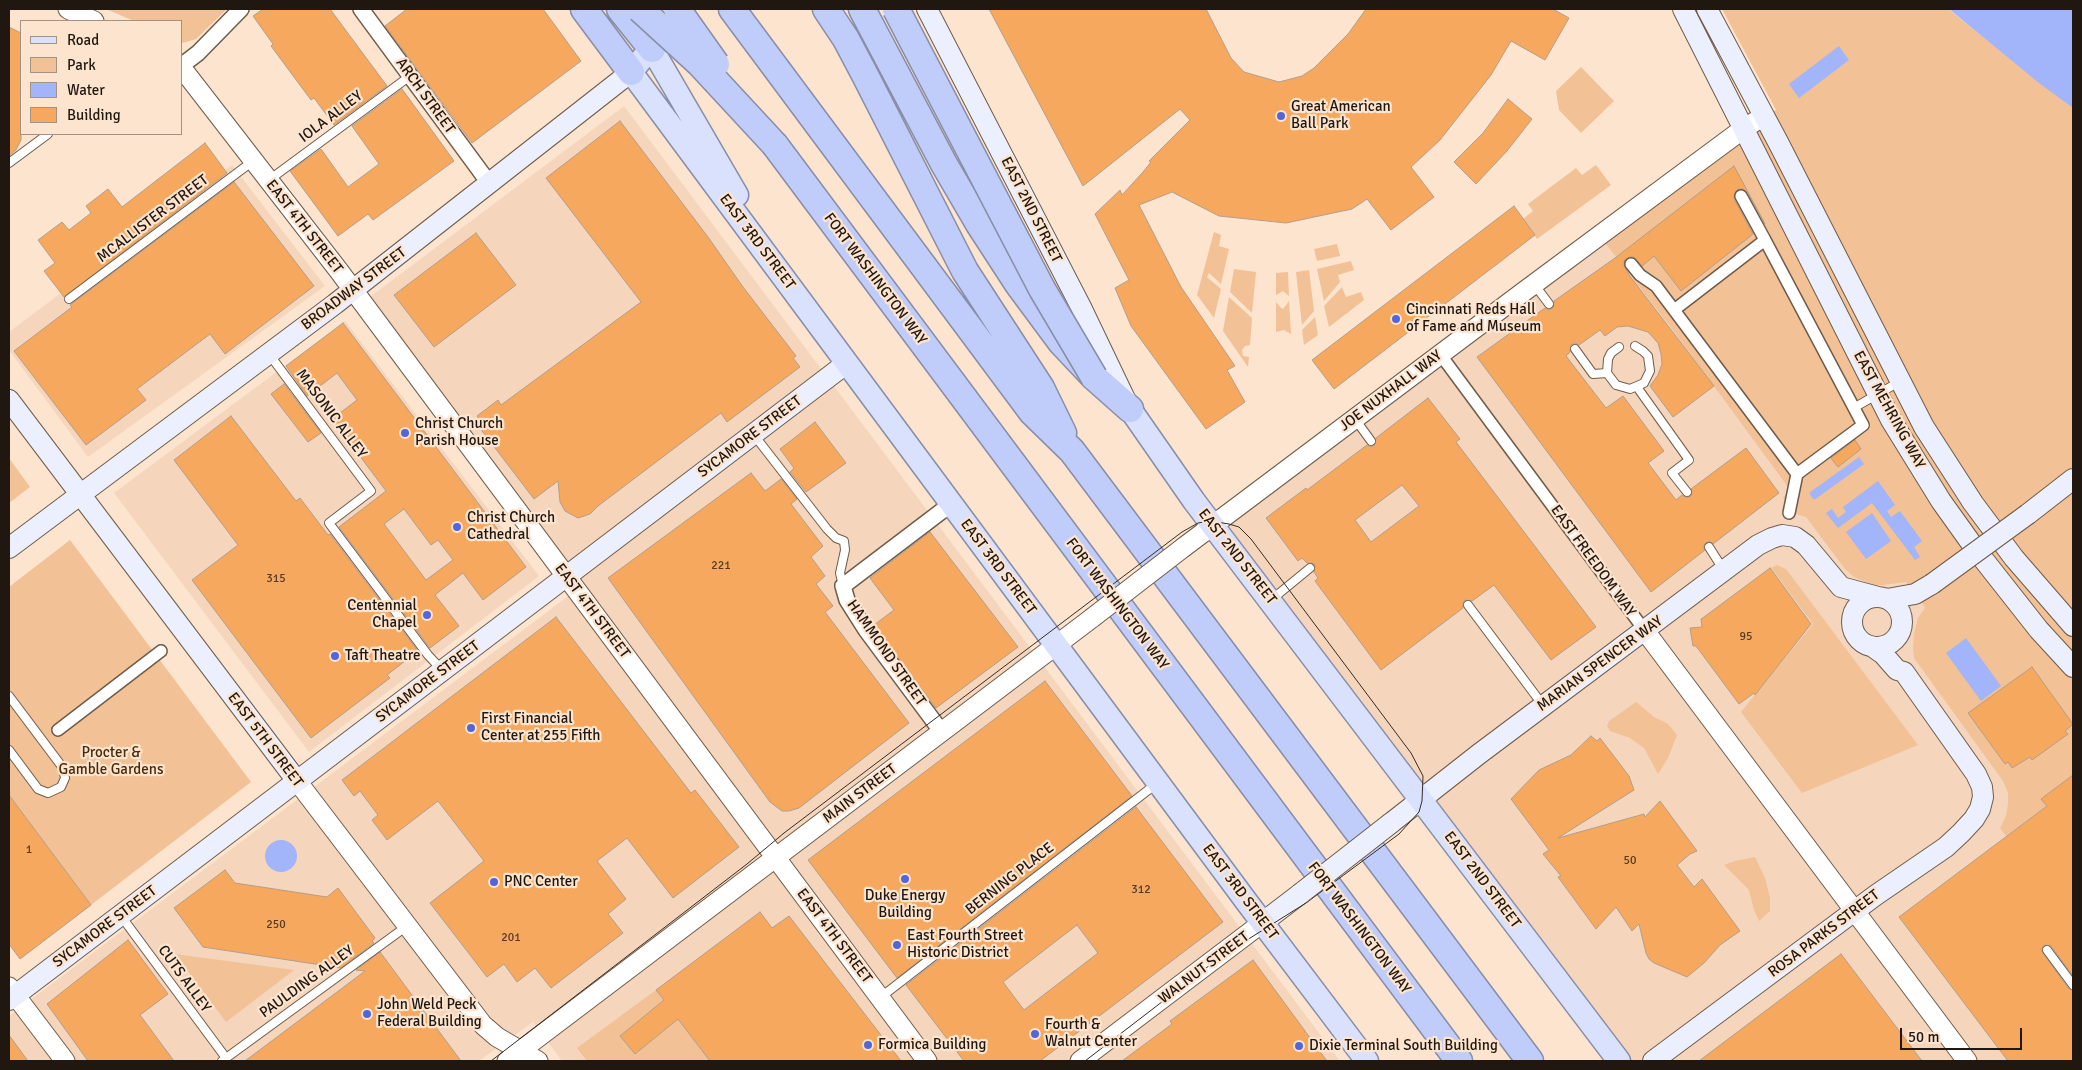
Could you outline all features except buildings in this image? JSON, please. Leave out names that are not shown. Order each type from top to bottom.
[{"type":"highway","points":[[584,9],[631,72]]},
{"type":"highway","points":[[620,9],[652,49]]},
{"type":"highway","points":[[640,9],[699,63],[775,145]]},
{"type":"highway","points":[[677,9],[775,145]]},
{"type":"highway","points":[[732,9],[1032,412],[1072,451],[1530,1061]]},
{"type":"highway","points":[[826,9],[846,39],[965,272],[1041,388],[1072,451]]},
{"type":"highway","points":[[862,9],[944,164],[979,224],[1018,284],[1061,342],[1094,377],[1130,409]]},
{"type":"highway","points":[[896,9],[1042,289],[1094,377]]},
{"type":"highway","name":"FORT WASHINGTON WAY","points":[[775,145],[1459,1061]]},
{"type":"main road","name":"BROADWAY STREET","points":[[9,548],[353,290],[631,72],[652,49],[671,23],[677,9]]},
{"type":"main road","name":"EAST 2ND STREET","points":[[927,9],[1082,306],[1130,409],[1213,525],[1618,1061]]},
{"type":"main road","name":"EAST MEHRING WAY","points":[[1683,9],[1878,394],[1911,453],[1976,550],[2038,630],[2073,667]]},
{"type":"main road","name":"EAST MEHRING WAY","points":[[1706,9],[1764,116],[1899,382],[1924,427],[1973,504],[2014,558],[2073,626]]},
{"type":"main road","points":[[652,49],[798,298]]},
{"type":"main road","name":"EAST 3RD STREET","points":[[631,72],[1262,923],[1367,1061]]},
{"type":"main road","name":"SYCAMORE STREET","points":[[11,994],[120,916],[847,363]]},
{"type":"main road","name":"EAST 5TH STREET","points":[[9,400],[296,781]]},
{"type":"main road","points":[[1873,647],[1888,645],[1895,640],[1901,625],[1924,589],[2072,480]]},
{"type":"main road","name":"MARIAN SPENCER WAY","points":[[1421,798],[1758,545],[1782,535],[1795,537],[1806,545],[1841,587]]},
{"type":"main road","points":[[1841,587],[1882,598],[1899,610],[1904,672],[1897,670],[1873,647],[1859,639],[1840,595],[1841,587]]},
{"type":"main road","points":[[1852,624],[1857,608],[1862,602],[1924,589]]},
{"type":"main road","name":"ROSA PARKS STREET","points":[[1653,1061],[1855,910],[1946,847],[1974,819],[1980,809],[1983,797],[1982,787],[1976,774],[1904,672]]},
{"type":"main road","name":"WALNUT STREET","points":[[1262,923],[1421,798]]},
{"type":"street","points":[[68,9],[92,20]]},
{"type":"street","points":[[182,66],[198,53],[241,9]]},
{"type":"street","name":"ARCH STREET","points":[[361,9],[490,183]]},
{"type":"street","name":"EAST 4TH STREET","points":[[182,68],[353,290],[927,1061]]},
{"type":"street","name":"JOE NUXHALL WAY","points":[[1213,525],[1534,283],[1743,128],[1764,116]]},
{"type":"street","points":[[1741,196],[1863,425],[1797,474],[1789,512]]},
{"type":"street","points":[[1674,310],[1765,240]]},
{"type":"street","points":[[1631,264],[1640,275],[1656,286],[1797,474]]},
{"type":"street","name":"EAST FREEDOM WAY","points":[[1440,354],[1966,1061]]},
{"type":"street","name":"HAMMOND STREET","points":[[941,732],[866,630],[847,600],[843,586],[951,504]]},
{"type":"street","name":"MAIN STREET","points":[[513,1056],[1056,646],[1213,525]]},
{"type":"street","points":[[58,730],[161,651]]},
{"type":"street","name":"EAST 5TH STREET","points":[[296,781],[483,1025],[497,1037],[513,1056],[538,1061]]},
{"type":"street","name":"WALNUT STREET","points":[[1080,1061],[1262,923]]},
{"type":"street","points":[[11,994],[65,1061]]},
{"type":"lane","points":[[888,9],[916,64]]},
{"type":"lane","name":"IOLA ALLEY","points":[[268,181],[410,76]]},
{"type":"lane","points":[[9,163],[47,135]]},
{"type":"lane","name":"MCALLISTER STREET","points":[[69,299],[254,161]]},
{"type":"lane","points":[[1534,283],[1549,304]]},
{"type":"lane","points":[[1619,347],[1611,353],[1608,359],[1607,374],[1611,380],[1623,388],[1637,387],[1648,378],[1650,363],[1644,351],[1635,346]]},
{"type":"lane","points":[[1575,349],[1593,374],[1607,374]]},
{"type":"lane","name":"MASONIC ALLEY","points":[[268,354],[371,491],[329,523],[428,655],[443,670]]},
{"type":"lane","points":[[1857,406],[1899,382]]},
{"type":"lane","points":[[1637,387],[1689,460],[1672,473],[1687,492]]},
{"type":"lane","points":[[1355,418],[1371,441]]},
{"type":"lane","points":[[753,434],[827,529],[836,538],[844,541],[845,550],[840,573],[843,586]]},
{"type":"lane","points":[[1709,547],[1724,571]]},
{"type":"lane","points":[[1271,600],[1310,568]]},
{"type":"lane","points":[[1468,605],[1544,706]]},
{"type":"lane","points":[[9,696],[63,768],[65,778],[61,787],[48,793],[38,789],[9,750]]},
{"type":"lane","name":"BERNING PLACE","points":[[880,998],[1158,783]]},
{"type":"lane","name":"CUTS ALLEY","points":[[120,916],[224,1060]]},
{"type":"lane","name":"PAULDING ALLEY","points":[[224,1060],[407,926]]},
{"type":"lane","points":[[2047,950],[2073,986]]},
{"type":"shaded area","points":[[624,106],[1340,1061],[562,1061],[533,1022],[479,1061],[9,1061],[9,1016],[583,585],[366,300]]},
{"type":"shaded area","points":[[232,165],[325,286],[88,457],[9,350],[9,332]]},
{"type":"shaded area","points":[[1676,179],[2073,667],[2073,1061],[1619,1061],[1213,525]]},
{"type":"shaded area","points":[[345,321],[539,576],[309,752],[114,493]]},
{"type":"green space","points":[[106,9],[227,9],[196,39],[182,43],[182,20],[132,20]]},
{"type":"green space","points":[[1722,9],[1948,9],[2073,108],[2073,775],[2042,799],[2047,806],[2006,836],[2000,828],[2006,816],[2008,804],[2008,793],[2003,781],[1914,658],[1914,634],[1918,618],[1925,608],[1922,603],[1906,582],[1875,586],[1854,577],[1845,569],[1806,517],[1796,514],[1783,497],[1791,491],[1669,325],[1599,235],[1743,129],[1776,110]]},
{"type":"green space","points":[[1581,67],[1614,101],[1581,133],[1559,110],[1556,91]]},
{"type":"green space","points":[[1596,165],[1611,185],[1537,239],[1523,219],[1533,211],[1528,204],[1576,168],[1582,175]]},
{"type":"green space","points":[[1214,232],[1221,235],[1219,246],[1229,249],[1221,284],[1209,273],[1207,277],[1221,289],[1214,318],[1197,295]]},
{"type":"green space","points":[[1337,244],[1340,256],[1317,261],[1314,249]]},
{"type":"green space","points":[[1351,261],[1354,270],[1338,275],[1340,282],[1324,301],[1317,269]]},
{"type":"green space","points":[[1234,269],[1256,272],[1252,313],[1230,292]]},
{"type":"green space","points":[[1309,270],[1314,311],[1302,325],[1296,272]]},
{"type":"green space","points":[[1288,272],[1289,296],[1283,291],[1276,295],[1276,273]]},
{"type":"green space","points":[[1342,287],[1346,297],[1361,292],[1364,300],[1329,327],[1324,306]]},
{"type":"green space","points":[[1229,297],[1252,318],[1250,345],[1245,346],[1242,350],[1243,356],[1249,357],[1248,367],[1223,331]]},
{"type":"green space","points":[[1289,301],[1291,334],[1284,330],[1276,332],[1276,302],[1283,309]]},
{"type":"green space","points":[[1315,317],[1318,335],[1304,345],[1302,330]]},
{"type":"green space","points":[[9,458],[30,487],[9,503]]},
{"type":"green space","name":"Procter & Gamble Gardens","points":[[70,540],[251,782],[91,905],[9,795],[9,587]]},
{"type":"green space","points":[[1777,565],[1786,569],[1918,745],[1802,793],[1741,712],[1813,624],[1771,568]]},
{"type":"green space","points":[[1636,702],[1654,717],[1668,724],[1677,735],[1668,758],[1658,774],[1644,748],[1630,738],[1610,731],[1607,726],[1609,721]]},
{"type":"green space","points":[[1755,857],[1765,878],[1770,898],[1770,911],[1759,921],[1749,890],[1724,865]]},
{"type":"green space","points":[[175,954],[294,970],[226,1022]]},
{"type":"green space","points":[[656,990],[710,1061],[587,1061],[577,1048]]},
{"type":"water","points":[[1949,9],[2073,9],[2073,108],[2039,83]]},
{"type":"water","points":[[1839,46],[1849,60],[1799,98],[1789,84]]},
{"type":"water","points":[[1859,457],[1864,464],[1814,500],[1809,493]]},
{"type":"water","points":[[1878,481],[1895,505],[1887,511],[1891,517],[1900,511],[1922,541],[1914,547],[1920,557],[1915,560],[1872,503],[1838,528],[1826,513],[1832,509],[1838,518],[1846,512],[1843,507]]},
{"type":"water","points":[[1872,513],[1891,541],[1866,559],[1846,532]]},
{"type":"water","points":[[1966,638],[2001,686],[1981,701],[1946,653]]},
{"type":"water","points":[[281,840],[293,844],[297,856],[293,868],[281,872],[269,868],[265,856],[269,844]]},
{"type":"tram line","points":[[491,1061],[747,864],[784,833],[1182,532],[1198,523],[1210,521],[1229,524],[1239,527],[1251,539],[1411,753],[1423,776],[1422,801],[1419,812],[1399,834],[1306,903],[1223,955],[1085,1061]]},
{"type":"place","name":"Great American Ball Park","points":[[1281,116]]},
{"type":"place","name":"Cincinnati Reds Hall of Fame and Museum","points":[[1396,319]]},
{"type":"place","name":"Christ Church Parish House","points":[[405,433]]},
{"type":"place","name":"Christ Church Cathedral","points":[[457,527]]},
{"type":"place","name":"Centennial Chapel","points":[[427,615]]},
{"type":"place","name":"Taft Theatre","points":[[335,656]]},
{"type":"place","name":"First Financial Center at 255 Fifth","points":[[471,728]]},
{"type":"place","name":"Duke Energy Building","points":[[905,879]]},
{"type":"place","name":"PNC Center","points":[[494,882]]},
{"type":"place","name":"East Fourth Street Historic District","points":[[897,945]]},
{"type":"place","name":"John Weld Peck Federal Building","points":[[367,1014]]},
{"type":"place","name":"Fourth & Walnut Center","points":[[1035,1034]]},
{"type":"place","name":"Formica Building","points":[[868,1045]]},
{"type":"place","name":"Dixie Terminal South Building","points":[[1299,1046]]}]
